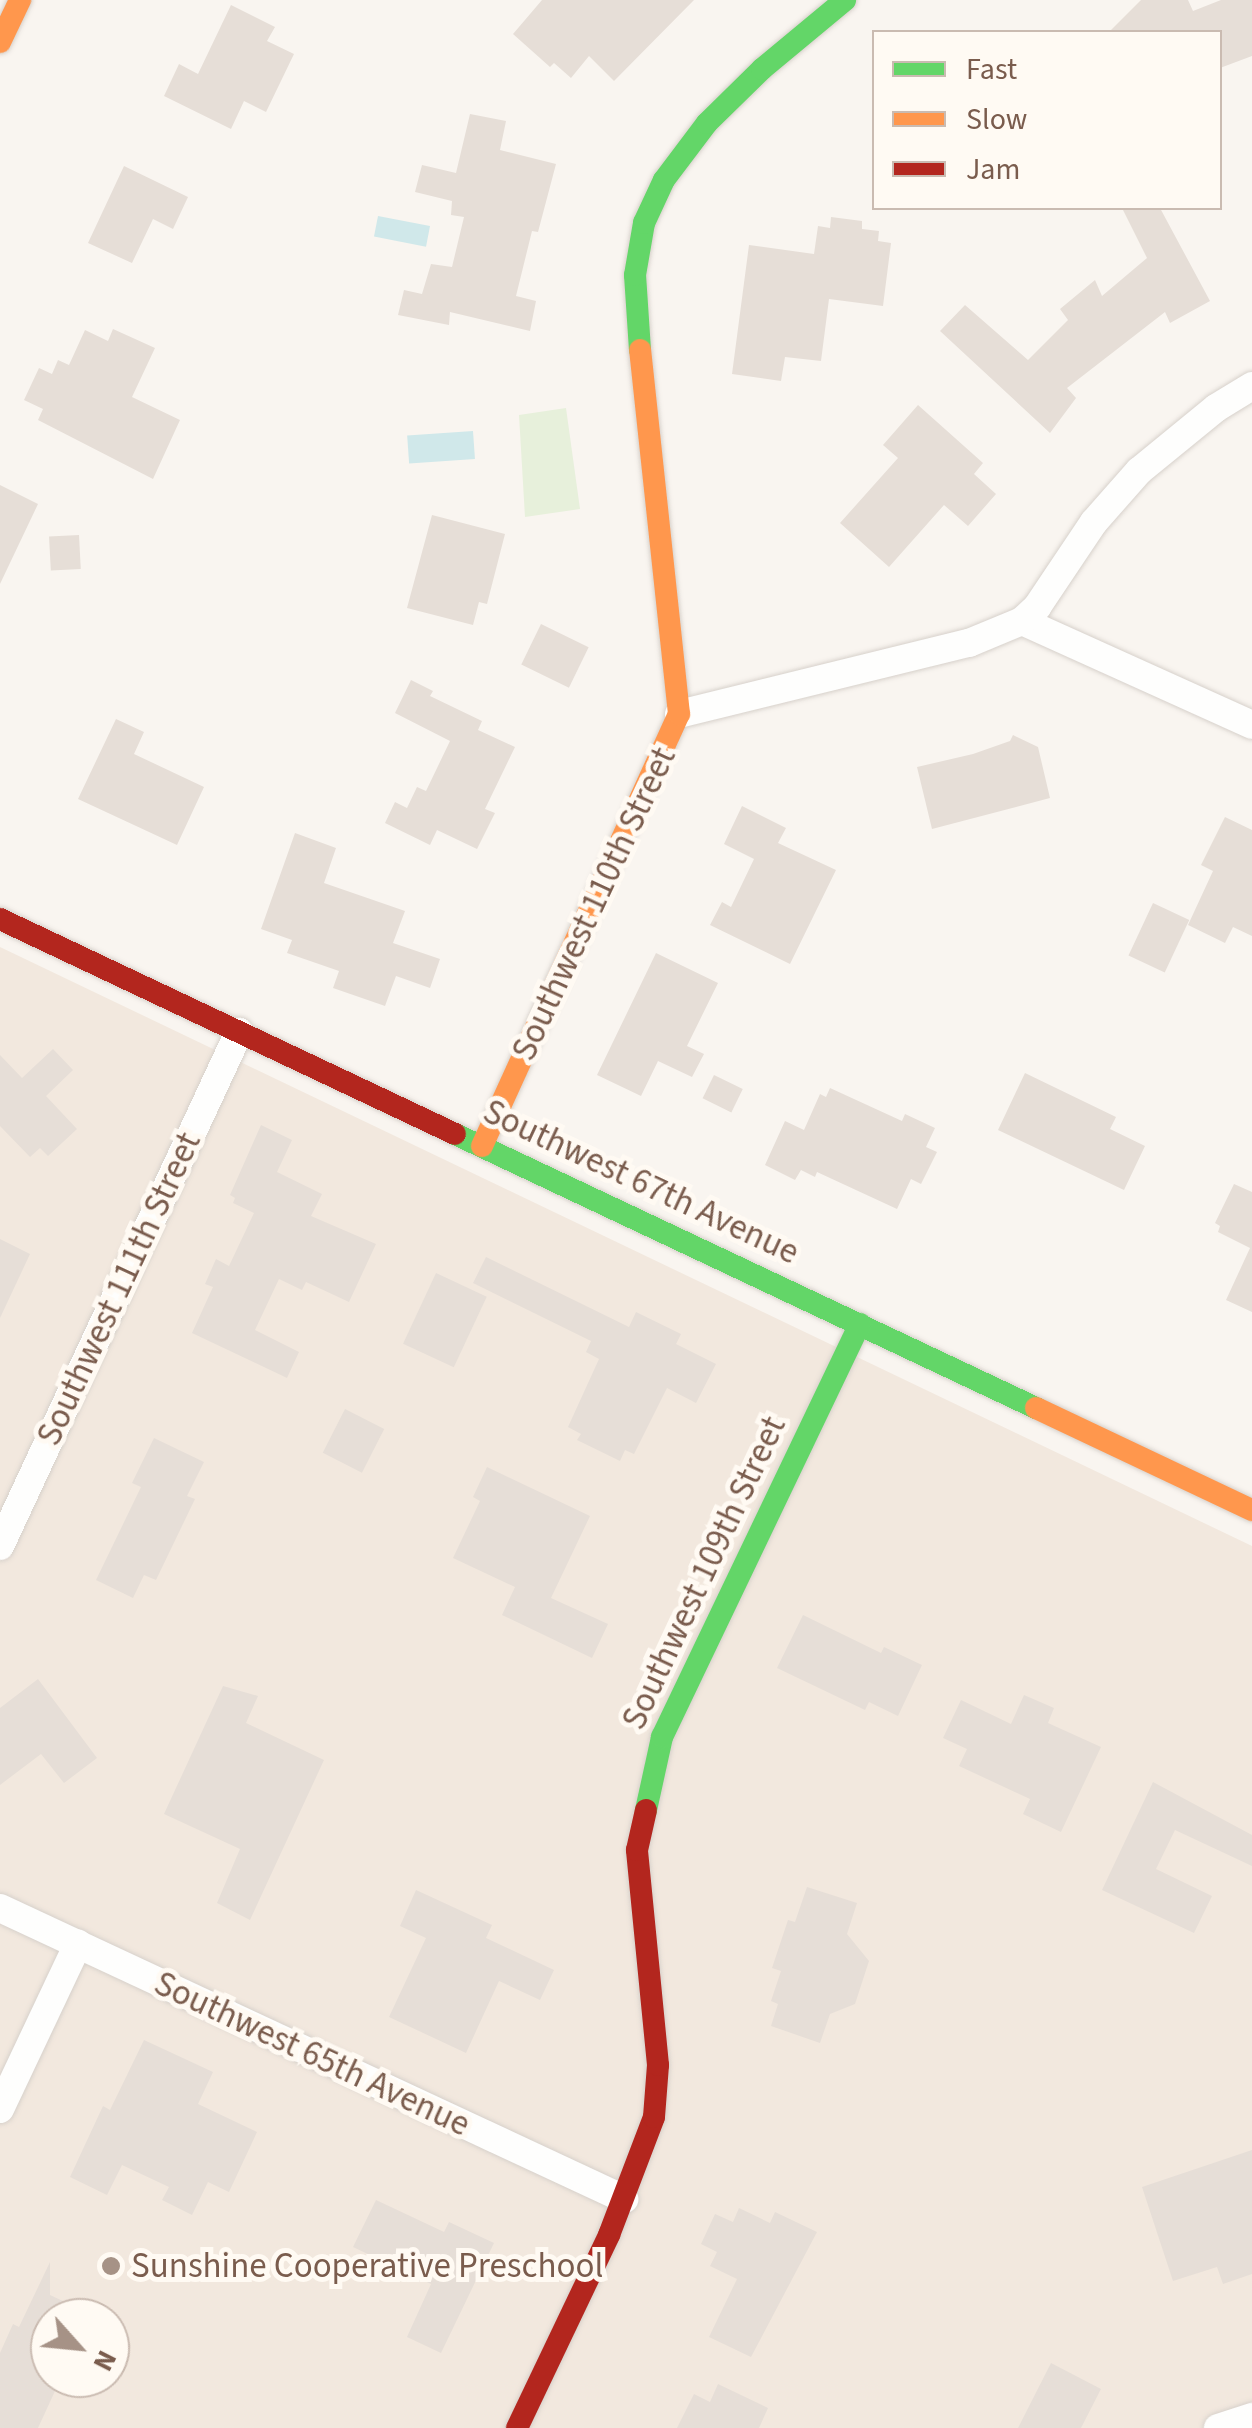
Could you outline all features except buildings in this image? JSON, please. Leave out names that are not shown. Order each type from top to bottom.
[{"type":"street","points":[[0,42],[20,0]]},
{"type":"street","points":[[837,7],[762,69],[683,152],[653,200],[639,246],[636,314],[679,714],[969,643],[1022,621],[1037,608],[1094,522],[1139,471],[1216,408],[1252,386]]},
{"type":"street","points":[[1022,621],[1252,725]]},
{"type":"street","name":"Southwest 110th Street","points":[[482,1146],[679,714]]},
{"type":"street","name":"Southwest 67th Avenue","points":[[0,918],[1252,1510]]},
{"type":"street","name":"Southwest 111th Street","points":[[0,1546],[240,1032]]},
{"type":"street","name":"Southwest 109th Street","points":[[517,2428],[624,2199],[654,2117],[658,2086],[653,1991],[637,1850],[654,1764],[675,1707],[860,1324]]},
{"type":"street","name":"Southwest 65th Avenue","points":[[0,1908],[624,2199]]},
{"type":"street","points":[[0,2109],[78,1944]]},
{"type":"shaded area","points":[[0,947],[1252,1546],[1252,2428],[0,2428]]},
{"type":"green space","points":[[566,408],[580,509],[525,517],[519,415]]},
{"type":"water","points":[[378,216],[430,226],[426,247],[374,237]]},
{"type":"water","points":[[473,431],[475,459],[409,464],[407,436]]},
{"type":"traffic: fast","points":[[640,350],[635,275],[644,223],[664,180],[707,123],[762,69],[845,0]]},
{"type":"traffic: fast","points":[[455,1134],[1036,1408]]},
{"type":"traffic: fast","points":[[646,1810],[662,1737],[860,1324]]},
{"type":"traffic: slow","points":[[0,42],[20,0]]},
{"type":"traffic: slow","points":[[482,1146],[679,714],[640,350]]},
{"type":"traffic: slow","points":[[1036,1408],[1252,1510]]},
{"type":"traffic: jam","points":[[0,919],[455,1134]]},
{"type":"traffic: jam","points":[[517,2428],[609,2235],[654,2117],[658,2065],[637,1850],[646,1810]]},
{"type":"place","name":"Sunshine Cooperative Preschool","points":[[111,2266]]}]
